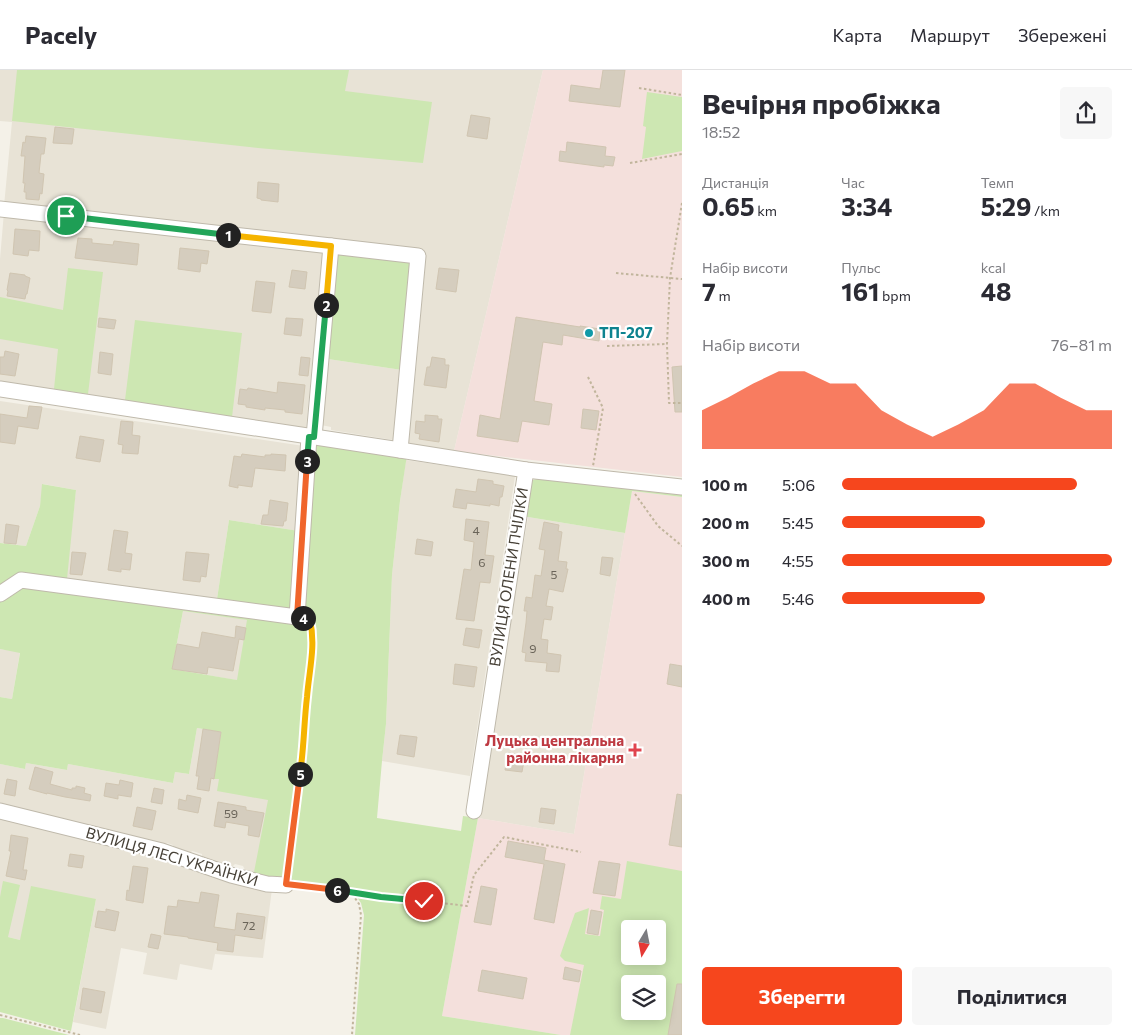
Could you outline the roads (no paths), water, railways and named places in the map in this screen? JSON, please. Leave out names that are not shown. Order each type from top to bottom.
[{"type":"street","points":[[0,209],[418,256],[400,450]]},
{"type":"street","points":[[0,594],[21,580],[297,617],[311,437],[331,246]]},
{"type":"street","points":[[0,389],[526,470]]},
{"type":"street","name":"ВУЛИЦЯ ОЛЕНИ ПЧІЛКИ","points":[[474,811],[526,470],[682,487]]},
{"type":"street","name":"ВУЛИЦЯ ЛЕСІ УКРАЇНКИ","points":[[0,811],[162,851],[231,875],[267,884],[286,884]]},
{"type":"place","name":"ТП-207","points":[[589,333]]},
{"type":"place","name":"Луцька центральна районна лікарня","points":[[635,750]]}]
